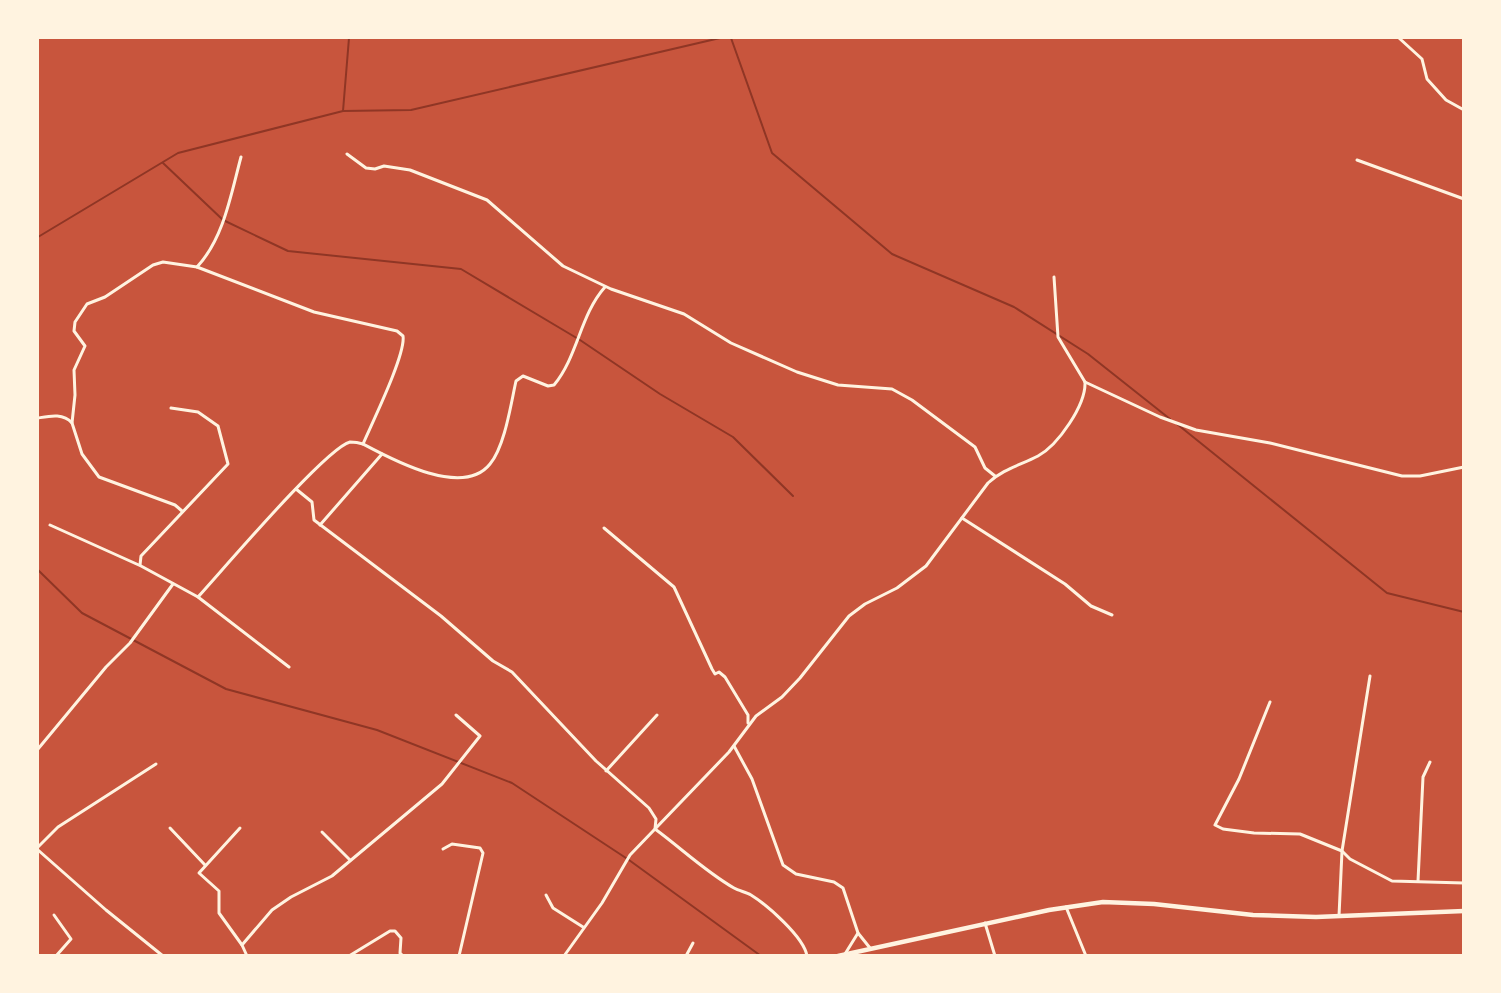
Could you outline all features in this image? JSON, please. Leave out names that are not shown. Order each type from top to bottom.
[{"type":"main road","points":[[838,956],[985,923],[1103,902],[1154,903],[1253,915],[1339,916],[1464,911]]},
{"type":"street","points":[[1399,38],[1422,59],[1427,79],[1446,100],[1464,110]]},
{"type":"street","points":[[347,154],[366,168],[375,170],[384,166],[410,170],[487,200],[563,266],[606,286],[684,314],[731,343],[797,372],[851,388],[892,389],[912,400],[975,447],[985,468],[995,476]]},
{"type":"street","points":[[197,267],[211,248],[223,220],[241,157]]},
{"type":"street","points":[[1357,160],[1464,199]]},
{"type":"street","points":[[182,511],[175,505],[149,497],[93,473],[77,446],[72,423],[75,395],[74,369],[85,346],[74,331],[79,313],[87,304],[105,297],[153,265],[163,261],[197,267],[314,312],[397,331],[403,336],[395,368],[363,444]]},
{"type":"street","points":[[1054,277],[1058,338],[1086,382],[1160,417],[1196,430],[1269,443],[1402,476],[1420,476],[1464,467]]},
{"type":"street","points":[[198,597],[296,489],[339,448],[350,442],[363,444],[382,454],[450,478],[461,479],[482,472],[497,453],[516,381],[523,376],[548,386],[554,385],[575,351],[591,307],[606,286]]},
{"type":"street","points":[[564,956],[602,903],[630,855],[734,746],[748,726],[790,689],[849,616],[865,604],[897,588],[926,566],[995,476],[1048,448],[1079,411],[1086,382]]},
{"type":"street","points":[[141,566],[141,556],[228,464],[218,426],[198,412],[171,408]]},
{"type":"street","points":[[38,418],[55,416],[67,418],[72,423]]},
{"type":"street","points":[[321,525],[382,454]]},
{"type":"street","points":[[296,489],[312,502],[312,517],[321,525],[441,616],[493,661],[512,672],[606,771],[649,808],[656,819],[655,829]]},
{"type":"street","points":[[962,518],[1065,584],[1091,606],[1112,615]]},
{"type":"street","points":[[50,525],[141,566],[198,597],[289,667]]},
{"type":"street","points":[[604,528],[674,587],[712,669],[715,674],[719,672],[725,676],[748,715],[748,726]]},
{"type":"street","points":[[38,749],[106,667],[130,643],[173,584]]},
{"type":"street","points":[[1339,916],[1342,851],[1370,676]]},
{"type":"street","points":[[1270,702],[1239,779],[1215,825],[1223,829],[1254,833],[1300,834],[1342,851],[1350,859],[1392,881],[1464,883]]},
{"type":"street","points":[[606,771],[657,715]]},
{"type":"street","points":[[242,945],[272,910],[291,897],[320,884],[442,784],[467,756],[480,736],[456,716]]},
{"type":"street","points":[[734,746],[752,779],[783,865],[796,874],[834,882],[843,888],[858,933],[870,948]]},
{"type":"street","points":[[1418,881],[1423,777],[1430,762]]},
{"type":"street","points":[[156,764],[58,827],[38,848],[106,910],[164,956]]},
{"type":"street","points":[[170,828],[205,865]]},
{"type":"street","points":[[240,828],[199,873],[219,891],[219,913],[242,945],[247,956]]},
{"type":"street","points":[[655,829],[734,888],[751,895],[791,930],[805,947],[807,956]]},
{"type":"street","points":[[322,832],[350,860]]},
{"type":"street","points":[[442,849],[452,844],[480,848],[483,853],[459,956]]},
{"type":"street","points":[[546,895],[553,908],[583,927]]},
{"type":"street","points":[[1066,907],[1086,956]]},
{"type":"street","points":[[54,915],[71,939],[56,956]]},
{"type":"street","points":[[985,923],[995,956]]},
{"type":"street","points":[[349,956],[390,931],[395,932],[401,938],[400,953],[403,956]]},
{"type":"street","points":[[845,954],[858,933]]},
{"type":"street","points":[[686,956],[693,943]]},
{"type":"waterway","points":[[343,111],[349,38]]},
{"type":"waterway","points":[[38,237],[178,153],[343,111],[411,110],[720,38]]},
{"type":"waterway","points":[[731,38],[772,153],[892,254],[1014,307],[1088,354],[1170,419]]},
{"type":"waterway","points":[[163,163],[223,220],[288,251],[461,269],[580,340],[660,394],[733,437],[793,496]]},
{"type":"waterway","points":[[1177,424],[1387,593],[1464,612]]},
{"type":"waterway","points":[[38,570],[82,613],[226,689],[377,730],[512,783],[629,860],[761,956]]}]
